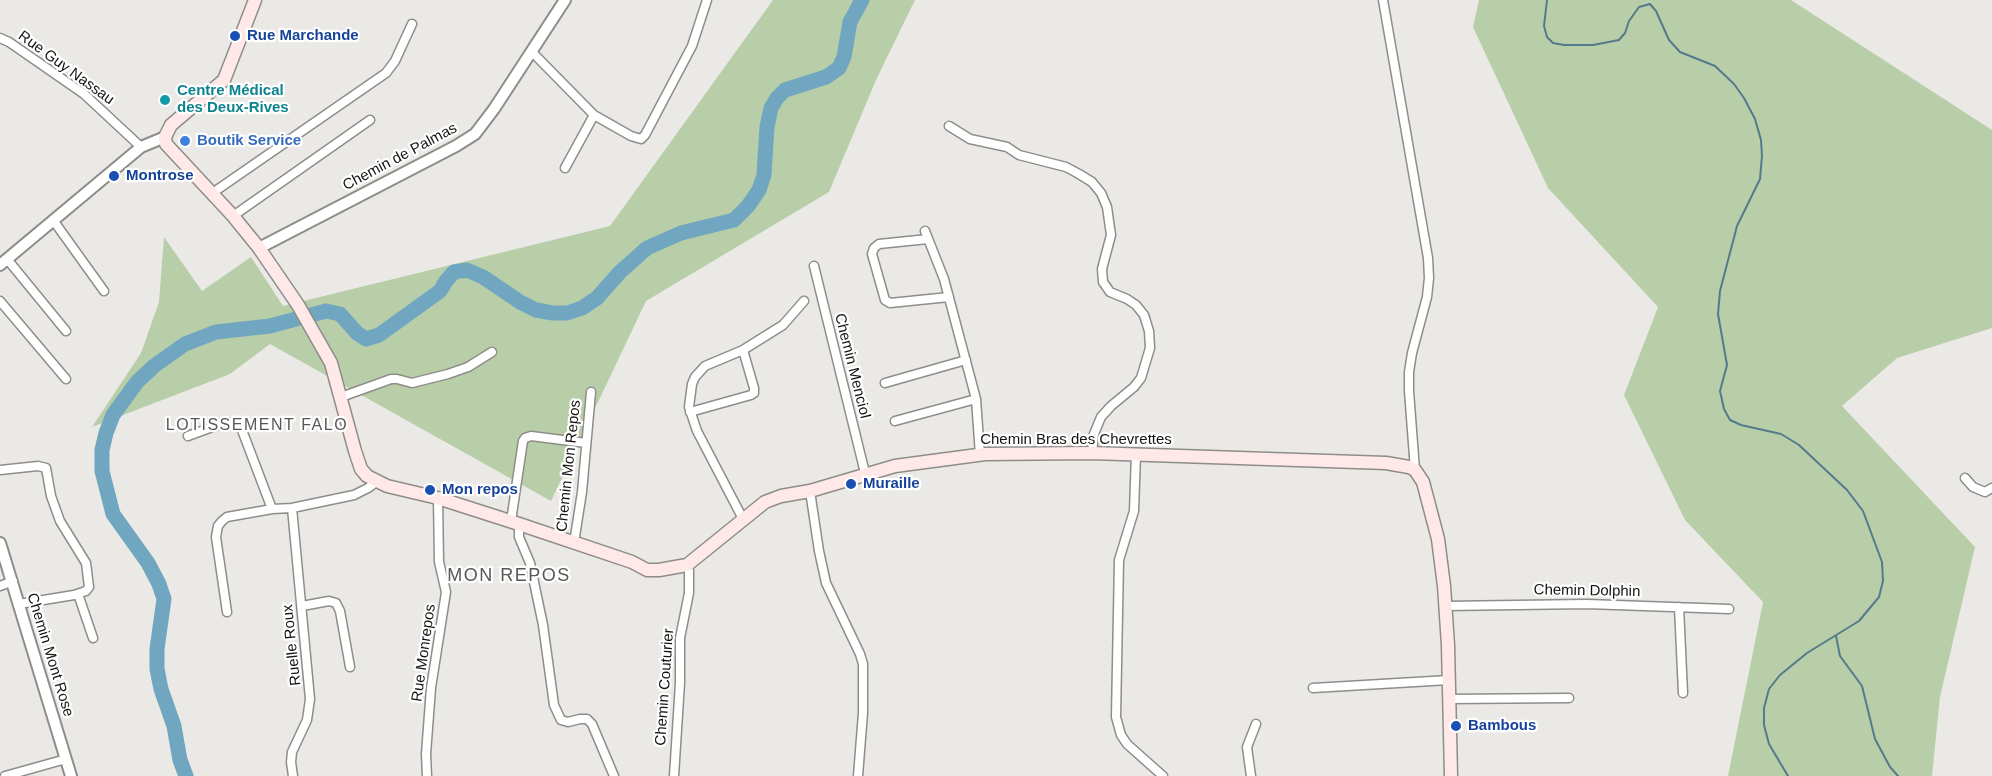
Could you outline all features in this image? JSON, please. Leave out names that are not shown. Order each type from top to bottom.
[{"type":"main road","points":[[255,0],[224,80],[171,125],[165,136],[170,149],[233,216],[259,248],[317,337],[331,363],[361,469],[376,482],[387,486],[438,498],[632,561],[647,570],[687,565]]},
{"type":"main road","name":"Chemin Bras des Chevrettes","points":[[687,565],[765,502],[895,466],[980,455],[1092,453],[1386,463],[1416,470]]},
{"type":"main road","points":[[1416,470],[1423,482],[1438,539],[1445,606],[1451,776]]},
{"type":"street","name":"Chemin de Palmas","points":[[259,248],[475,134],[485,123],[565,0]]},
{"type":"street","points":[[532,52],[594,115],[641,139],[692,46],[706,0]]},
{"type":"street","points":[[1383,0],[1428,258],[1427,297],[1409,372],[1416,470]]},
{"type":"street","points":[[211,194],[386,73],[395,61],[412,24]]},
{"type":"street","name":"Rue Guy Nassau","points":[[0,38],[84,94],[141,147]]},
{"type":"street","points":[[565,168],[594,115]]},
{"type":"street","points":[[233,216],[370,120]]},
{"type":"street","points":[[949,126],[970,139],[1007,147],[1019,155],[1066,167],[1092,182],[1101,193],[1107,207],[1111,235],[1104,257],[1103,282],[1110,292],[1136,305],[1144,315],[1149,331],[1150,348],[1141,378],[1101,417],[1094,434],[1092,453]]},
{"type":"street","points":[[66,331],[3,262],[141,147],[165,136]]},
{"type":"street","points":[[53,220],[104,291]]},
{"type":"street","points":[[949,297],[890,303],[885,300],[872,254],[873,248],[879,244],[926,235],[949,297],[966,360],[975,399],[980,455]]},
{"type":"street","name":"Chemin Menciol","points":[[814,266],[865,473]]},
{"type":"street","points":[[0,301],[66,379]]},
{"type":"street","points":[[743,519],[709,458],[697,431],[690,412],[689,393],[700,370],[712,362],[743,350],[783,325],[804,301]]},
{"type":"street","points":[[690,412],[754,393],[743,350]]},
{"type":"street","points":[[341,397],[391,379],[412,383],[448,374],[468,367],[492,352]]},
{"type":"street","points":[[885,383],[966,360]]},
{"type":"street","name":"Chemin Mon Repos","points":[[574,543],[582,492],[591,392]]},
{"type":"street","points":[[895,421],[975,399]]},
{"type":"street","points":[[188,436],[223,423],[235,423],[242,430],[272,509]]},
{"type":"street","points":[[586,443],[531,436],[525,438],[515,523],[530,563],[543,625],[554,705],[561,720],[568,722],[587,719],[592,724],[614,776]]},
{"type":"street","points":[[1136,454],[1134,511],[1119,560],[1116,717],[1121,735],[1128,744],[1163,776]]},
{"type":"street","points":[[0,470],[38,466],[46,468],[51,496],[60,521],[86,563],[89,588],[86,591],[19,604]]},
{"type":"street","points":[[1965,478],[1973,487],[1985,492],[1992,488]]},
{"type":"street","points":[[227,612],[216,537],[218,526],[227,517],[292,508],[354,495],[376,482]]},
{"type":"street","points":[[810,491],[826,583],[863,664],[863,713],[858,776]]},
{"type":"street","name":"Rue Monrepos","points":[[427,776],[426,754],[431,688],[446,592],[439,562],[438,498]]},
{"type":"street","name":"Ruelle Roux","points":[[292,508],[310,699],[307,720],[292,752],[293,776]]},
{"type":"street","name":"Chemin Mont Rose","points":[[0,543],[71,776]]},
{"type":"street","name":"Chemin Couturier","points":[[674,776],[680,683],[680,638],[689,593],[687,565]]},
{"type":"street","points":[[0,586],[13,582]]},
{"type":"street","points":[[78,594],[93,638]]},
{"type":"street","points":[[302,606],[329,601],[336,603],[340,611],[350,667]]},
{"type":"street","name":"Chemin Dolphin","points":[[1445,606],[1564,603],[1728,609]]},
{"type":"street","points":[[1679,607],[1683,693]]},
{"type":"street","points":[[1313,688],[1449,680]]},
{"type":"street","points":[[1449,699],[1569,698]]},
{"type":"street","points":[[1251,776],[1247,747],[1256,724]]},
{"type":"street","points":[[5,776],[66,759]]},
{"type":"green space","points":[[773,0],[915,0],[876,80],[829,192],[646,301],[551,501],[270,344],[230,374],[92,427],[141,353],[159,302],[164,237],[202,291],[251,257],[283,306],[610,226]]},
{"type":"green space","points":[[1479,0],[1791,0],[1992,130],[1992,328],[1897,358],[1842,406],[1975,547],[1940,697],[1932,776],[1728,776],[1763,602],[1685,520],[1624,395],[1658,307],[1548,188],[1473,27]]},
{"type":"waterway","points":[[186,776],[157,669],[157,649],[164,599],[148,563],[113,514],[102,471],[102,450],[113,415],[137,382],[154,366],[185,344],[216,332],[270,326],[326,311],[340,314],[357,333],[366,339],[379,335],[440,291],[454,272],[467,270],[483,277],[536,310],[567,313],[582,308],[597,298],[620,272],[647,248],[681,233],[734,220],[748,206],[759,190],[764,175],[767,127],[771,108],[785,90],[826,77],[839,68],[844,57],[850,22],[862,0]]},
{"type":"waterway","points":[[1547,0],[1544,26],[1547,37],[1553,43],[1564,45],[1593,45],[1619,40],[1639,7],[1650,4],[1656,11],[1669,40],[1680,52],[1715,66],[1734,84],[1755,119],[1761,140],[1760,179],[1737,226],[1720,291],[1718,314],[1727,365],[1720,391],[1724,409],[1730,420],[1741,425],[1781,434],[1799,445],[1847,490],[1863,511],[1882,562],[1883,581],[1879,597],[1859,621],[1807,653],[1780,675],[1769,689],[1764,708],[1764,725],[1769,744],[1788,776]]},
{"type":"waterway","points":[[1836,636],[1840,656],[1862,686],[1875,739],[1890,767],[1898,776]]},
{"type":"place","name":"Rue Marchande","points":[[235,36]]},
{"type":"place","name":"Centre Médical des Deux-Rives","points":[[165,100]]},
{"type":"place","name":"Boutik Service","points":[[185,141]]},
{"type":"place","name":"Montrose","points":[[114,176]]},
{"type":"place","name":"Muraille","points":[[851,484]]},
{"type":"place","name":"Mon repos","points":[[430,490]]},
{"type":"place","name":"Bambous","points":[[1456,726]]},
{"type":"district","name":"LOTISSEMENT FALO","points":[[257,426]]},
{"type":"district","name":"MON REPOS","points":[[509,576]]}]
